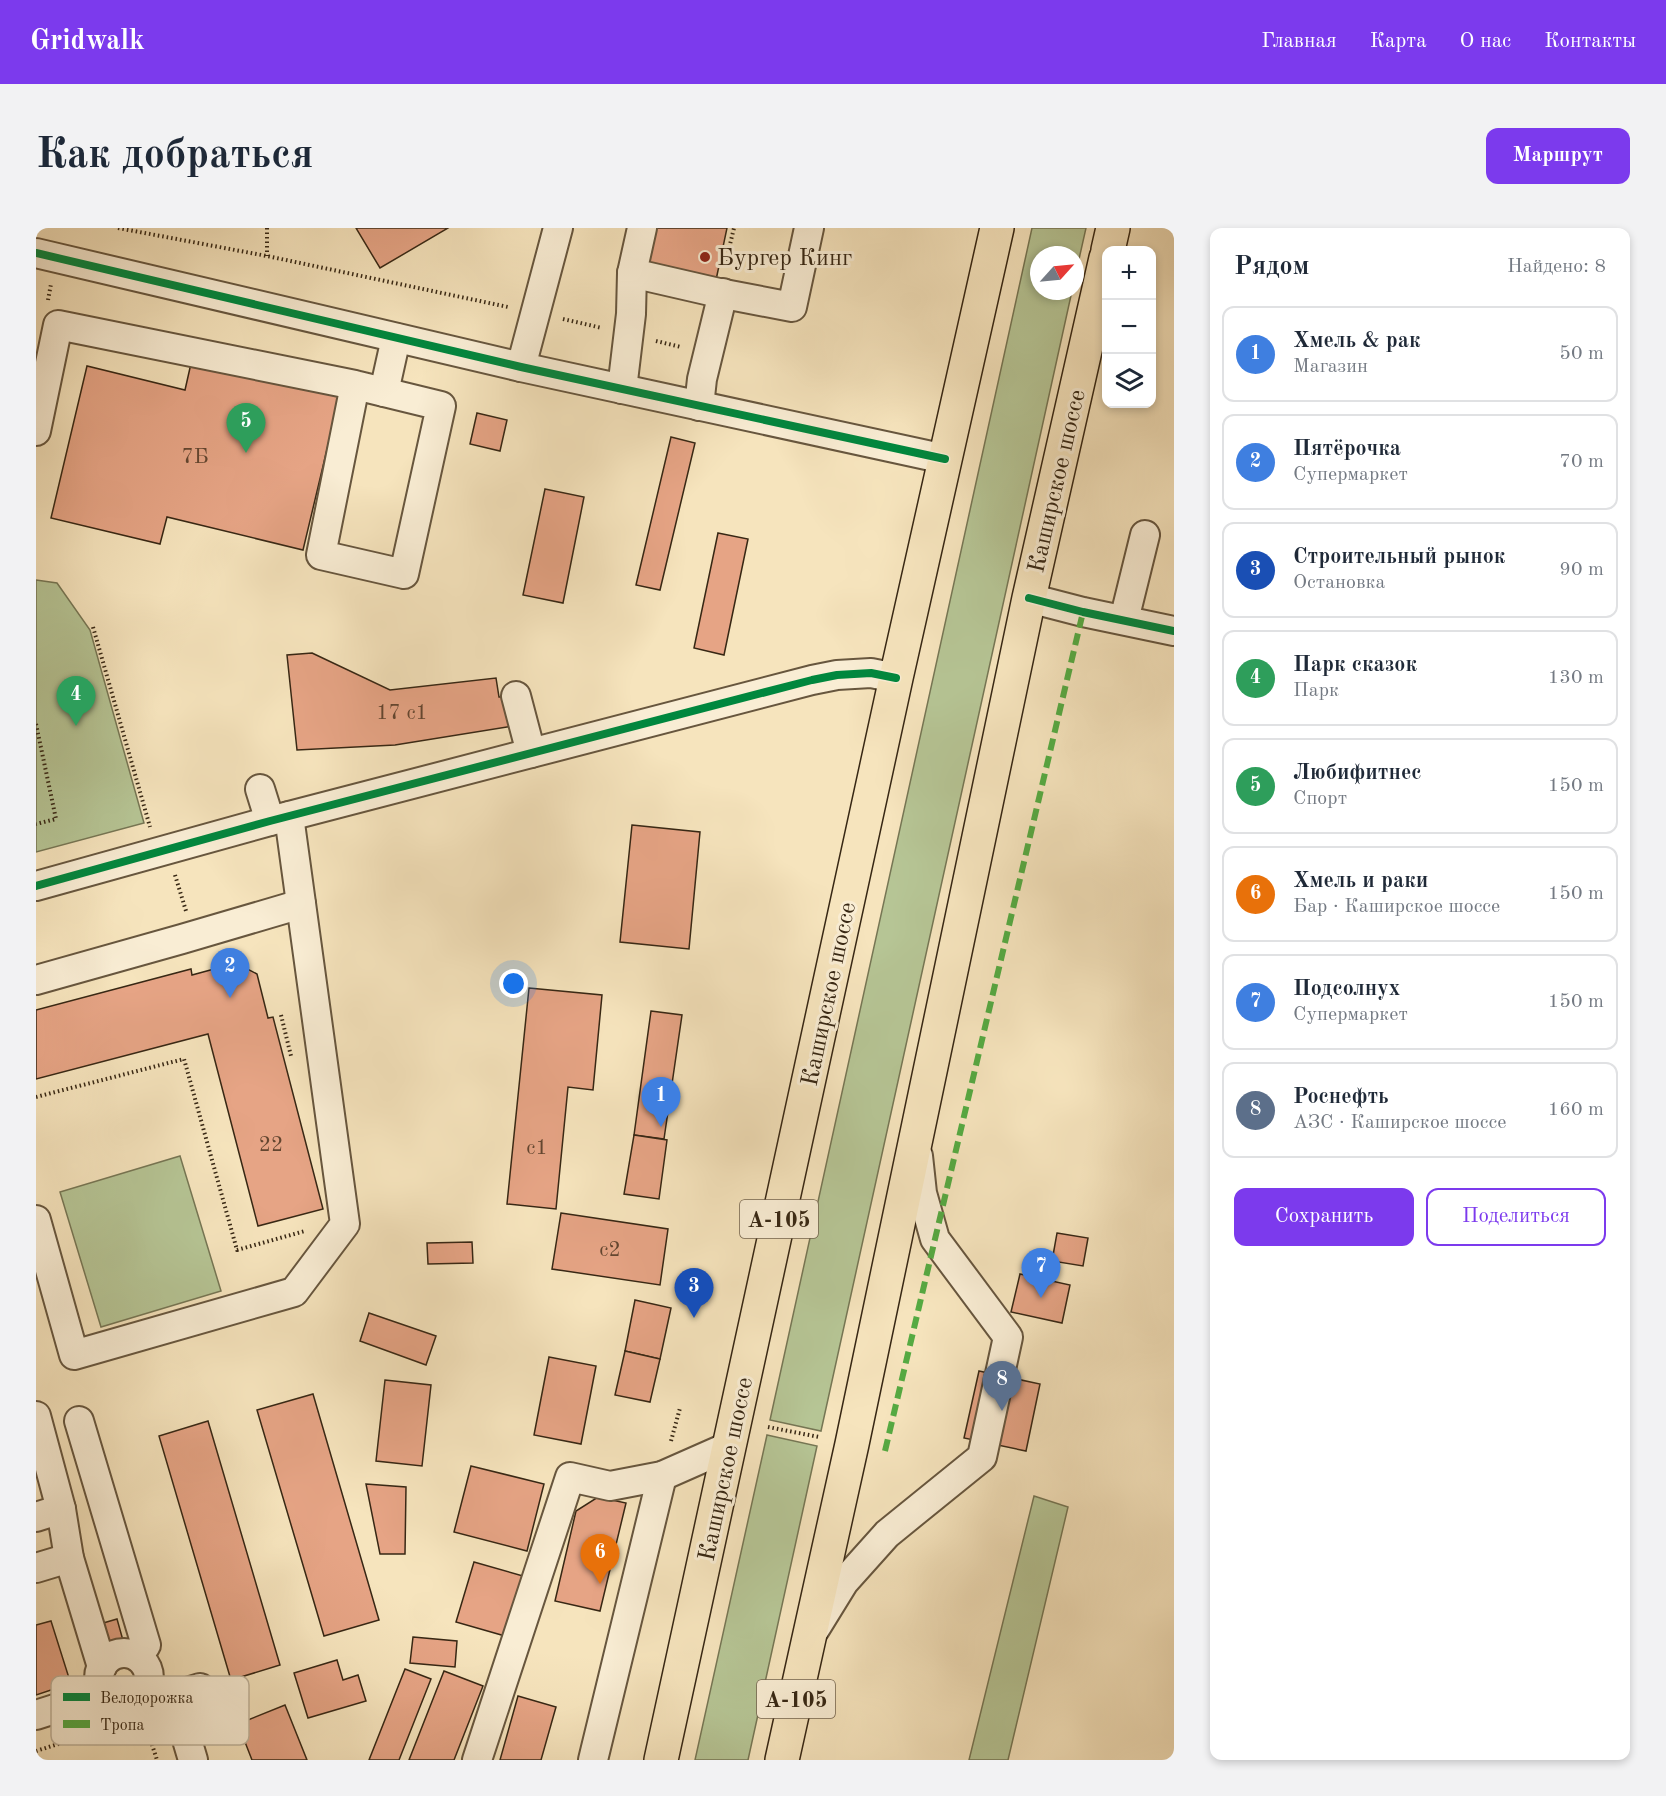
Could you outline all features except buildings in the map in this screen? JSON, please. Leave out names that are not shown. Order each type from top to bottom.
[{"type":"highway","name":"Каширское шоссе","points":[[661,1760],[996,228]]},
{"type":"highway","points":[[1109,246],[1113,228]]},
{"type":"highway","name":"Каширское шоссе","points":[[782,1760],[917,1135],[1029,598],[1102,280]]},
{"type":"street","points":[[521,367],[558,228]]},
{"type":"street","points":[[622,389],[632,273],[642,228]]},
{"type":"street","points":[[632,273],[792,307],[809,228]]},
{"type":"street","points":[[36,253],[521,367],[945,459]]},
{"type":"street","points":[[699,406],[702,379],[723,293]]},
{"type":"street","points":[[36,430],[58,325],[355,385],[441,406],[404,574],[321,555],[355,385]]},
{"type":"street","points":[[384,392],[396,338]]},
{"type":"street","points":[[1124,620],[1145,535]]},
{"type":"street","points":[[1029,598],[1174,631]]},
{"type":"street","points":[[36,886],[165,860],[280,819],[837,675],[871,673],[896,678]]},
{"type":"street","points":[[516,696],[531,753]]},
{"type":"street","points":[[36,1220],[74,1355],[294,1292],[345,1224],[301,904],[280,819],[260,789]]},
{"type":"street","points":[[36,980],[301,904]]},
{"type":"street","points":[[809,1638],[844,1582],[887,1534],[982,1457],[1008,1337],[935,1239],[922,1193],[917,1135]]},
{"type":"street","points":[[36,1416],[52,1509],[69,1558],[103,1676]]},
{"type":"street","points":[[79,1421],[146,1645],[138,1657]]},
{"type":"street","points":[[477,1760],[570,1477],[610,1486],[662,1476],[730,1446]]},
{"type":"street","points":[[593,1760],[662,1476]]},
{"type":"street","points":[[52,1509],[100,1489]]},
{"type":"street","points":[[36,1568],[69,1558]]},
{"type":"street","points":[[105,1676],[107,1659],[117,1653],[128,1653],[138,1657],[146,1665],[150,1676]]},
{"type":"street","points":[[36,1714],[51,1706]]},
{"type":"street","points":[[189,1745],[193,1760]]},
{"type":"path","points":[[118,228],[267,256],[536,313],[684,348]]},
{"type":"path","points":[[267,228],[267,256]]},
{"type":"path","points":[[720,260],[727,260]]},
{"type":"path","points":[[93,627],[165,860],[194,936]]},
{"type":"path","points":[[36,724],[56,819],[36,824]]},
{"type":"path","points":[[281,1015],[293,1061]]},
{"type":"path","points":[[36,1097],[184,1059],[237,1250],[312,1229]]},
{"type":"path","points":[[768,1426],[819,1437]]},
{"type":"path","points":[[36,1751],[56,1745]]},
{"type":"path","points":[[152,1745],[157,1760]]},
{"type":"green space","points":[[1032,228],[1086,228],[1082,246],[1030,246],[1030,300],[1070,300],[821,1431],[770,1420]]},
{"type":"green space","points":[[36,580],[57,583],[90,630],[144,823],[36,852]]},
{"type":"green space","points":[[180,1156],[221,1291],[101,1327],[60,1192]]},
{"type":"green space","points":[[767,1435],[817,1446],[748,1760],[695,1760]]},
{"type":"green space","points":[[1034,1496],[1068,1507],[1008,1760],[969,1760]]},
{"type":"marked path","points":[[885,1451],[1083,612]]},
{"type":"cycle path","points":[[36,253],[521,367],[945,459]]},
{"type":"cycle path","points":[[1029,598],[1174,631]]},
{"type":"cycle path","points":[[36,886],[270,821],[812,680],[837,675],[871,673],[896,678]]},
{"type":"place","name":"Бургер Кинг","points":[[705,257]]},
{"type":"place","name":"Любифитнес","points":[[246,453]]},
{"type":"place","name":"Парк сказок","points":[[76,726]]},
{"type":"place","name":"Пятёрочка","points":[[230,998]]},
{"type":"place","name":"Хмель & рак","points":[[661,1127]]},
{"type":"place","name":"Подсолнух","points":[[1041,1298]]},
{"type":"place","name":"Строительный рынок","points":[[694,1318]]},
{"type":"place","name":"Роснефть","points":[[1002,1411]]},
{"type":"place","name":"Хмель и раки","points":[[600,1584]]}]
